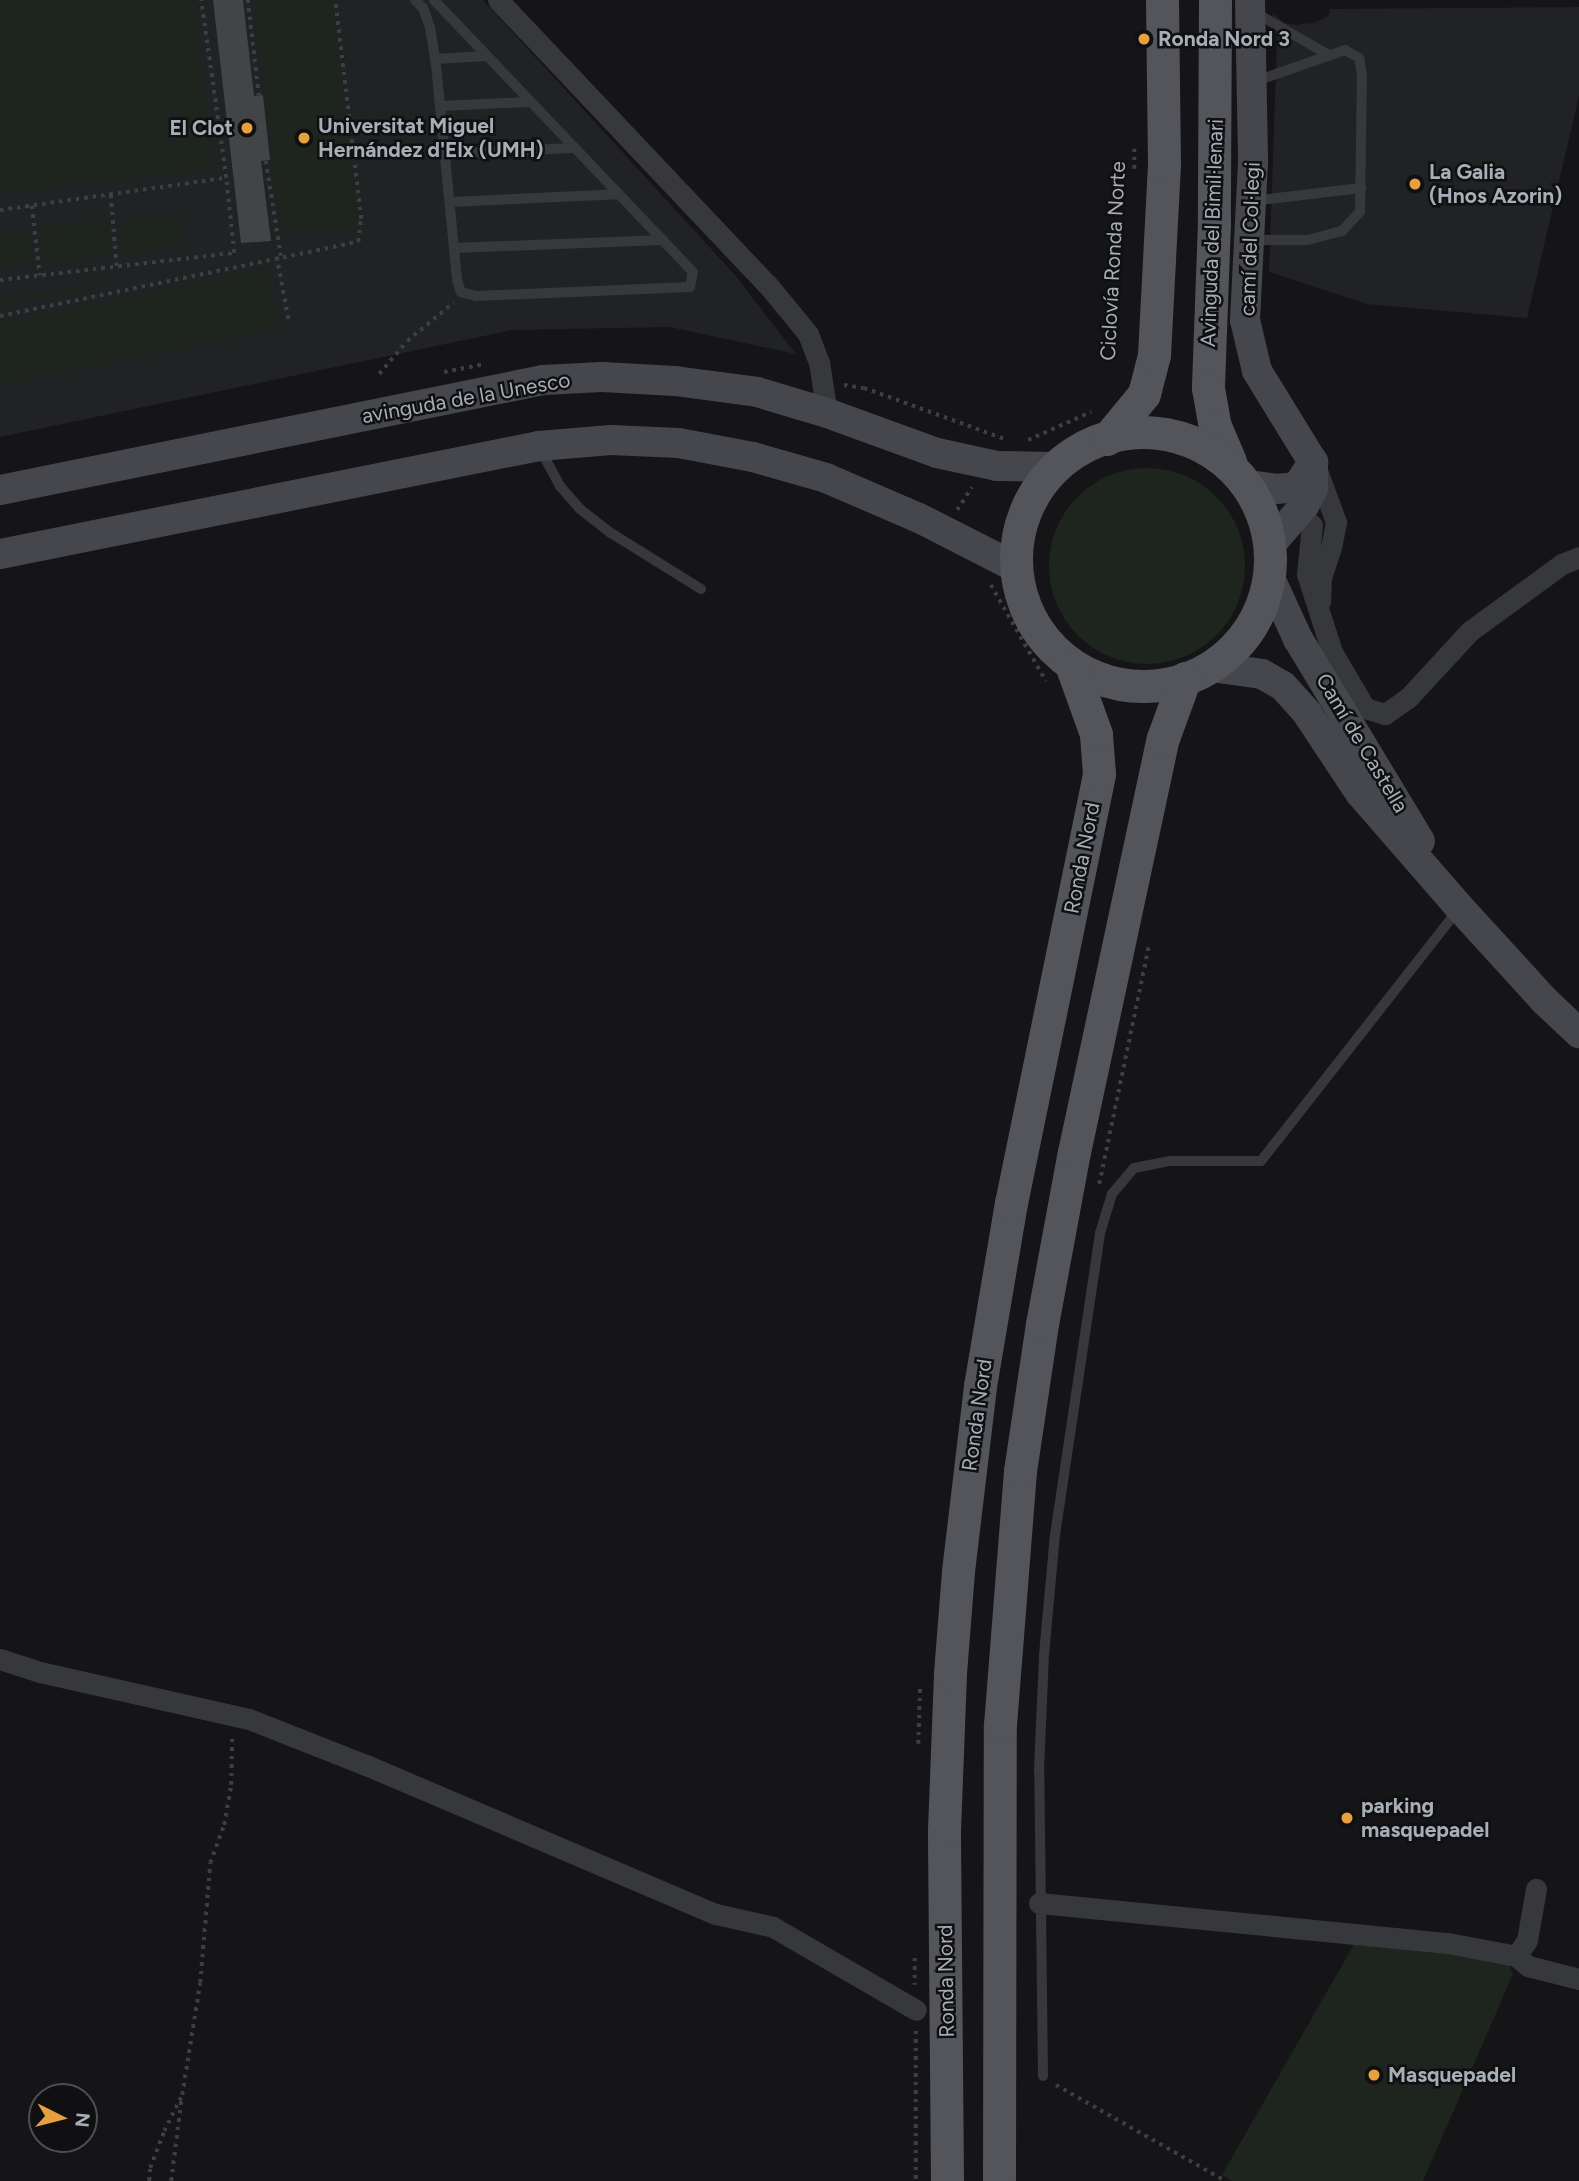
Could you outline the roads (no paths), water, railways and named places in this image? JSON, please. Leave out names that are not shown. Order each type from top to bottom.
[{"type":"main road","points":[[1162,0],[1164,164],[1154,355],[1144,394],[1102,423],[1052,467],[1029,497],[1014,550],[1015,567],[1029,611],[1043,636],[1071,664],[1123,682],[1149,684],[1198,672],[1240,644],[1263,603],[1269,561],[1291,520],[1304,506],[1313,488],[1313,462]]},
{"type":"main road","name":"Avinguda del Bimil·lenari","points":[[1215,0],[1216,167],[1208,388],[1215,426],[1264,522],[1269,561]]},
{"type":"main road","name":"camí del Col·legi","points":[[1251,5],[1251,201],[1245,320],[1257,371],[1313,462]]},
{"type":"main road","name":"avinguda de la Unesco","points":[[0,490],[542,380],[602,377],[675,381],[757,392],[827,413],[937,453],[997,466],[1052,467]]},
{"type":"main road","points":[[1102,423],[1137,433],[1169,435],[1202,444],[1238,473],[1277,489],[1297,487],[1313,462]]},
{"type":"main road","points":[[0,554],[539,446],[611,439],[680,443],[753,457],[825,478],[919,518],[1015,567]]},
{"type":"main road","name":"Camí de Castella","points":[[1269,561],[1298,639],[1460,908]]},
{"type":"main road","name":"Ronda Nord","points":[[947,2181],[944,1830],[955,1609],[980,1386],[996,1291],[1099,774],[1096,734],[1071,664]]},
{"type":"main road","name":"Camí de Castella","points":[[1198,672],[1234,668],[1262,674],[1283,686],[1307,713],[1360,793],[1460,908],[1545,1001],[1579,1033]]},
{"type":"main road","points":[[999,2181],[1000,1725],[1020,1471],[1042,1324],[1073,1152],[1163,738],[1198,672]]},
{"type":"street","points":[[498,0],[767,284],[808,334],[819,362],[827,413]]},
{"type":"street","points":[[1313,462],[1336,522],[1332,547],[1321,577],[1320,610]]},
{"type":"street","points":[[1291,520],[1304,519],[1312,525],[1307,574],[1332,652],[1365,708],[1385,713],[1409,696],[1470,631],[1562,564],[1579,556]]},
{"type":"street","points":[[0,1659],[40,1672],[232,1715],[366,1765],[716,1914],[773,1927],[916,2010]]},
{"type":"street","points":[[1516,1956],[1527,1940],[1536,1889]]},
{"type":"street","points":[[1039,1903],[1448,1943],[1516,1956],[1528,1966],[1579,1979]]},
{"type":"lane","points":[[415,0],[426,18],[435,59],[461,292],[476,296],[690,287],[693,272],[528,102],[434,0]]},
{"type":"lane","points":[[1251,5],[1327,54]]},
{"type":"lane","points":[[1249,240],[1308,240],[1342,231],[1360,212],[1361,188],[1362,76],[1359,58],[1345,50],[1327,54],[1252,82]]},
{"type":"lane","points":[[435,59],[486,56]]},
{"type":"lane","points":[[441,106],[528,102]]},
{"type":"lane","points":[[445,154],[573,148]]},
{"type":"lane","points":[[1251,201],[1361,188]]},
{"type":"lane","points":[[451,202],[618,194]]},
{"type":"lane","points":[[454,248],[663,240]]},
{"type":"lane","points":[[539,446],[560,485],[580,509],[611,533],[701,589]]},
{"type":"lane","points":[[1043,2076],[1039,1903],[1040,1757],[1055,1535],[1101,1233],[1112,1194],[1134,1168],[1170,1161],[1261,1161],[1460,908]]},
{"type":"place","name":"Ronda Nord 3","points":[[1144,39]]},
{"type":"place","name":"El Clot","points":[[247,128]]},
{"type":"place","name":"Universitat Miguel Hernández d'Elx (UMH)","points":[[304,138]]},
{"type":"place","name":"La Galia (Hnos Azorin)","points":[[1415,184]]},
{"type":"place","name":"parking masquepadel","points":[[1347,1818]]},
{"type":"place","name":"Masquepadel","points":[[1374,2075]]}]
